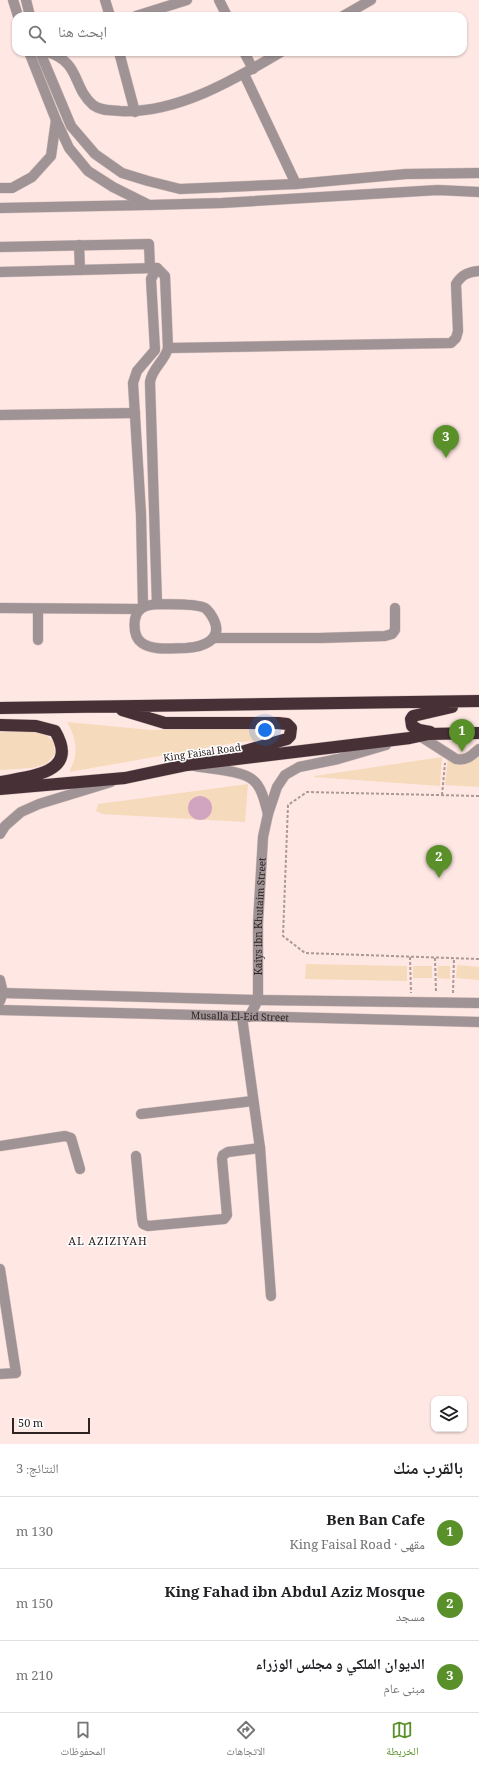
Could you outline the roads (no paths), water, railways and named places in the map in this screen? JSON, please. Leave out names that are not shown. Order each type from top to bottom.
[{"type":"highway","points":[[0,708],[479,702]]},
{"type":"highway","points":[[440,734],[419,730],[412,726],[410,719],[413,716],[479,702]]},
{"type":"highway","points":[[110,706],[165,723],[278,723],[287,724],[291,728],[290,736],[287,739],[206,763]]},
{"type":"highway","points":[[0,725],[36,726],[55,731],[60,740],[62,755],[57,765],[46,773],[0,783]]},
{"type":"highway","name":"King Faisal Road","points":[[0,789],[125,778],[187,765],[440,734],[479,733]]},
{"type":"street","points":[[12,0],[16,12]]},
{"type":"street","points":[[26,0],[29,12]]},
{"type":"street","points":[[105,0],[109,12]]},
{"type":"street","points":[[149,12],[188,0]]},
{"type":"street","points":[[219,0],[225,12]]},
{"type":"street","points":[[349,12],[371,0]]},
{"type":"street","points":[[31,56],[56,120],[69,148],[88,171],[113,187],[149,205]]},
{"type":"street","points":[[42,56],[71,126],[95,154],[122,173],[180,189],[296,184],[406,174],[479,173]]},
{"type":"street","points":[[58,56],[71,66],[87,99],[94,106],[102,110],[135,112],[178,103],[248,71],[274,56]]},
{"type":"street","points":[[120,56],[135,112]]},
{"type":"street","points":[[245,56],[248,71],[296,184]]},
{"type":"street","points":[[0,188],[12,188],[32,177],[51,156],[56,120]]},
{"type":"street","points":[[0,208],[229,203],[438,190],[479,192]]},
{"type":"street","points":[[0,247],[149,244],[154,268],[150,279],[155,344],[154,350],[137,371],[133,383],[141,506],[142,608],[135,618],[136,636],[141,643],[151,647],[200,646],[215,638],[320,638],[385,636],[392,634],[395,630],[395,608]]},
{"type":"street","points":[[79,245],[80,270]]},
{"type":"street","points":[[0,272],[154,268],[166,276],[168,348],[167,353],[151,374],[150,382],[157,604]]},
{"type":"street","points":[[168,348],[451,342],[456,338],[458,331],[456,284],[466,273],[479,271]]},
{"type":"street","points":[[0,415],[135,413]]},
{"type":"street","points":[[0,608],[142,608],[157,604],[198,606],[206,609],[215,621],[217,630],[215,638]]},
{"type":"street","points":[[38,609],[38,640]]},
{"type":"street","points":[[415,737],[446,752],[456,759],[462,760],[470,758],[479,749]]},
{"type":"street","name":"Kaiys ibn Khutaim Street","points":[[246,1017],[258,1000],[263,837],[268,814],[277,787],[285,775],[299,767],[338,759],[415,737]]},
{"type":"street","points":[[187,765],[243,774],[253,779],[259,787],[268,814]]},
{"type":"street","points":[[0,834],[5,826],[21,812],[40,804],[125,778]]},
{"type":"street","points":[[0,980],[1,997]]},
{"type":"street","name":"Musalla El-Eid Street","points":[[1,997],[479,1003]]},
{"type":"street","name":"Musalla El-Eid Street","points":[[0,1010],[479,1022]]},
{"type":"street","points":[[246,1017],[253,1102],[260,1148],[271,1296]]},
{"type":"street","points":[[141,1114],[253,1102]]},
{"type":"street","points":[[0,1146],[65,1136],[70,1138],[80,1169]]},
{"type":"street","points":[[136,1156],[143,1224],[148,1226],[218,1221],[224,1219],[227,1215],[222,1159],[223,1155],[228,1152],[260,1148]]},
{"type":"street","points":[[0,1269],[4,1331],[16,1373],[0,1374]]},
{"type":"place","name":"الديوان الملكي و مجلس الوزراء","points":[[446,458]]},
{"type":"place","name":"Ben Ban Cafe","points":[[462,752]]},
{"type":"place","name":"King Fahad ibn Abdul Aziz Mosque","points":[[439,878]]},
{"type":"district","name":"AL AZIZIYAH","points":[[108,1241]]}]
